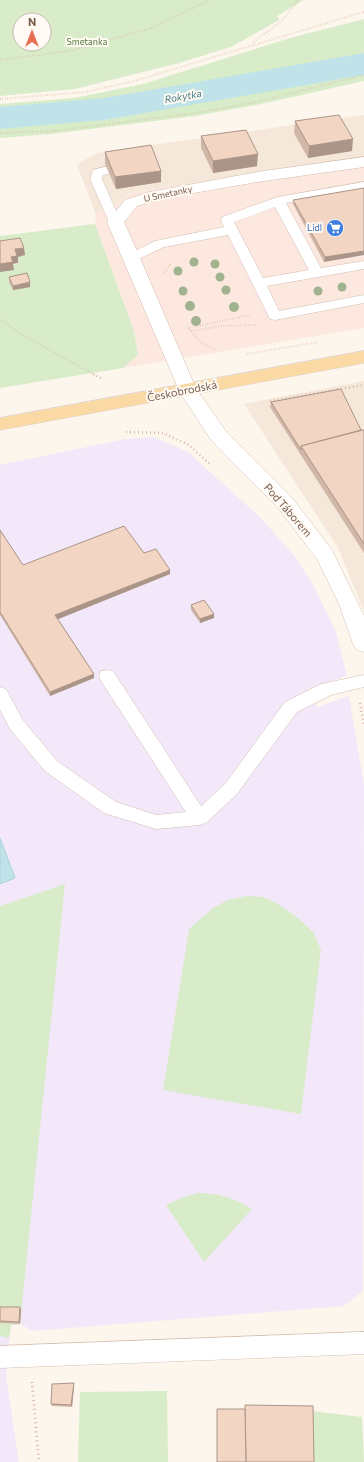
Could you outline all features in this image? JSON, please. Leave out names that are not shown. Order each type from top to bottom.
[{"type":"main road","name":"Českobrodská","points":[[0,424],[188,391],[258,375],[364,357]]},
{"type":"street","name":"U Smetanky","points":[[115,222],[131,203],[156,195],[257,177],[364,162]]},
{"type":"street","points":[[115,222],[132,258],[188,391]]},
{"type":"street","name":"Pod Táborem","points":[[188,391],[218,435],[286,504],[325,554],[349,604],[364,644]]},
{"type":"lane","points":[[108,170],[97,173],[96,179],[115,222]]},
{"type":"lane","points":[[364,186],[278,201],[227,220],[275,316],[364,299]]},
{"type":"lane","points":[[278,201],[317,273]]},
{"type":"lane","points":[[132,258],[160,244],[231,230]]},
{"type":"lane","points":[[258,283],[364,265]]},
{"type":"lane","points":[[106,676],[200,818]]},
{"type":"lane","points":[[0,694],[16,724],[51,766],[110,808],[156,822],[200,818],[231,789],[291,707],[327,689],[360,682]]},
{"type":"lane","points":[[0,1357],[364,1343]]},
{"type":"path","points":[[0,59],[70,51],[151,28],[210,0]]},
{"type":"path","points":[[250,45],[283,20],[298,0]]},
{"type":"path","points":[[0,98],[85,92],[134,81],[364,12]]},
{"type":"path","points":[[0,133],[54,130],[195,113],[256,102],[364,75]]},
{"type":"path","points":[[167,280],[164,273],[170,264],[175,260]]},
{"type":"path","points":[[188,328],[272,310]]},
{"type":"path","points":[[0,319],[19,333],[103,379]]},
{"type":"path","points":[[185,321],[188,328],[200,342],[216,350]]},
{"type":"path","points":[[191,331],[222,326],[252,326]]},
{"type":"path","points":[[247,354],[325,340]]},
{"type":"path","points":[[270,401],[364,384]]},
{"type":"path","points":[[126,432],[163,433],[188,445],[212,466]]},
{"type":"path","points":[[360,682],[364,726]]},
{"type":"path","points":[[30,1357],[40,1462]]},
{"type":"shaded area","points":[[364,115],[364,163],[133,192],[96,215],[77,165],[96,153]]},
{"type":"shaded area","points":[[364,163],[364,328],[123,368],[138,355],[134,331],[95,224],[96,215],[133,192]]},
{"type":"shaded area","points":[[364,381],[364,611],[338,548],[244,404]]},
{"type":"shaded area","points":[[154,437],[188,452],[262,519],[296,558],[314,586],[336,632],[347,676],[308,689],[317,707],[349,696],[364,784],[363,1291],[344,1306],[33,1331],[20,1324],[11,1325],[6,1376],[19,1462],[0,1462],[0,465],[125,439]]},
{"type":"green space","name":"Smetanka","points":[[0,0],[304,0],[277,16],[279,20],[231,47],[179,63],[75,89],[0,96]]},
{"type":"green space","points":[[364,19],[364,81],[261,104],[195,116],[51,134],[0,138],[0,104],[74,98],[143,84],[290,38]]},
{"type":"green space","points":[[95,224],[134,331],[138,355],[123,368],[0,388],[0,272],[12,265],[18,264],[16,257],[24,255],[0,249],[0,236]]},
{"type":"green space","points":[[65,884],[20,1324],[11,1325],[9,1338],[0,1336],[0,906]]},
{"type":"green space","points":[[246,896],[263,897],[276,903],[297,917],[314,933],[321,950],[301,1114],[163,1090],[189,929],[213,908],[228,900]]},
{"type":"green space","points":[[198,1193],[226,1197],[252,1209],[204,1262],[166,1205],[181,1198]]},
{"type":"green space","points":[[167,1391],[168,1462],[78,1462],[80,1392]]},
{"type":"green space","points":[[311,1411],[362,1417],[364,1462],[313,1462]]},
{"type":"water","points":[[0,838],[15,878],[0,884]]},
{"type":"building","points":[[339,115],[353,139],[309,146],[295,121]]},
{"type":"building","points":[[246,130],[258,154],[213,161],[201,136]]},
{"type":"building","points":[[151,145],[161,171],[115,177],[105,152]]},
{"type":"building","name":"Lidl","points":[[364,188],[364,251],[325,257],[293,200]]},
{"type":"building","points":[[20,238],[24,248],[15,249],[17,256],[11,257],[13,262],[0,264],[0,241]]},
{"type":"building","points":[[27,273],[30,282],[13,286],[9,277]]},
{"type":"building","points":[[341,389],[361,430],[301,446],[301,450],[271,402]]},
{"type":"building","points":[[364,430],[364,544],[301,446]]},
{"type":"building","points":[[124,526],[144,553],[156,549],[170,570],[55,615],[94,674],[50,692],[0,612],[0,530],[23,565]]},
{"type":"building","points":[[204,600],[214,614],[200,619],[191,605]]},
{"type":"building","points":[[0,1307],[20,1307],[19,1322],[0,1321]]},
{"type":"building","points":[[74,1383],[71,1405],[51,1404],[52,1384]]},
{"type":"building","points":[[245,1405],[313,1406],[314,1462],[246,1462]]},
{"type":"building","points":[[217,1409],[245,1409],[246,1462],[217,1462]]},
{"type":"waterway","name":"Rokytka","points":[[0,118],[104,109],[364,64]]},
{"type":"place","name":"Lidl","points":[[335,228]]}]
